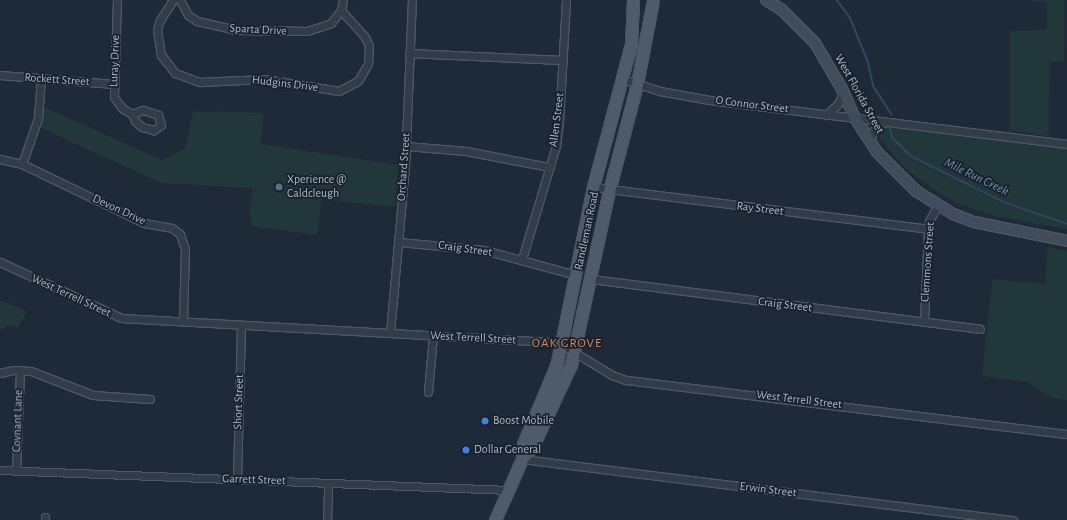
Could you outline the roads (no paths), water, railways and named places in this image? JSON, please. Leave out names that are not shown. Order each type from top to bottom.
[{"type":"main road","name":"Randleman Road","points":[[522,459],[523,444],[556,366],[593,187],[623,80],[631,44],[633,0]]},
{"type":"main road","name":"Randleman Road","points":[[495,520],[522,459],[533,446],[548,416],[574,351],[591,279],[609,190],[637,84],[653,0]]},
{"type":"main road","name":"West Florida Street","points":[[766,0],[782,10],[815,43],[843,92],[855,118],[870,141],[898,175],[916,191],[938,205],[974,222],[1067,241]]},
{"type":"street","name":"Luray Drive","points":[[117,0],[114,84],[117,103],[132,114]]},
{"type":"street","name":"Hudgins Drive","points":[[173,0],[160,20],[157,30],[161,55],[175,73],[200,82],[265,79],[339,91],[358,81],[368,64],[369,46],[365,37],[341,10]]},
{"type":"street","name":"Sparta Drive","points":[[180,0],[188,15],[197,21],[214,27],[253,31],[300,32],[322,28],[331,23],[341,10]]},
{"type":"street","points":[[341,10],[343,0]]},
{"type":"street","name":"Orchard Street","points":[[390,333],[399,242],[406,146],[412,0]]},
{"type":"street","name":"Allen Street","points":[[522,259],[549,167],[559,122],[566,0]]},
{"type":"street","points":[[409,53],[562,60]]},
{"type":"street","name":"Rockett Street","points":[[0,75],[114,84]]},
{"type":"street","points":[[22,164],[38,118],[41,78]]},
{"type":"street","name":"O Connor Street","points":[[623,80],[709,100],[1067,144]]},
{"type":"street","points":[[826,115],[838,104],[843,92]]},
{"type":"street","points":[[870,141],[874,131],[884,122]]},
{"type":"street","points":[[406,146],[466,151],[549,167]]},
{"type":"street","name":"Devon Drive","points":[[0,159],[22,164],[144,223],[172,228],[180,234],[185,249],[182,321]]},
{"type":"street","name":"Ray Street","points":[[593,187],[928,229]]},
{"type":"street","name":"Clemmons Street","points":[[924,322],[928,229],[929,221],[938,205]]},
{"type":"street","name":"Craig Street","points":[[399,242],[484,250],[522,259],[576,275]]},
{"type":"street","name":"West Terrell Street","points":[[0,262],[110,315],[131,319],[561,344],[612,375],[626,380],[1067,434]]},
{"type":"street","name":"Craig Street","points":[[591,279],[604,283],[980,329]]},
{"type":"street","name":"Short Street","points":[[237,479],[241,325]]},
{"type":"street","points":[[428,392],[433,336]]},
{"type":"street","points":[[0,373],[20,370],[38,373],[93,395],[150,399]]},
{"type":"street","name":"Covnant Lane","points":[[16,471],[20,370]]},
{"type":"street","name":"Erwin Street","points":[[522,459],[1013,520]]},
{"type":"street","name":"Garrett Street","points":[[0,470],[508,490]]},
{"type":"street","points":[[327,520],[328,483]]},
{"type":"waterway","name":"Mile Run Creek","points":[[837,0],[850,17],[868,61],[874,87],[892,115]]},
{"type":"waterway","name":"Mile Run Creek","points":[[890,129],[893,138],[911,156],[1004,202],[1067,224]]},
{"type":"place","name":"Xperience @ Caldcleugh","points":[[279,187]]},
{"type":"place","name":"Boost Mobile","points":[[485,421]]},
{"type":"place","name":"Dollar General","points":[[466,450]]},
{"type":"district","name":"OAK GROVE","points":[[567,344]]}]
